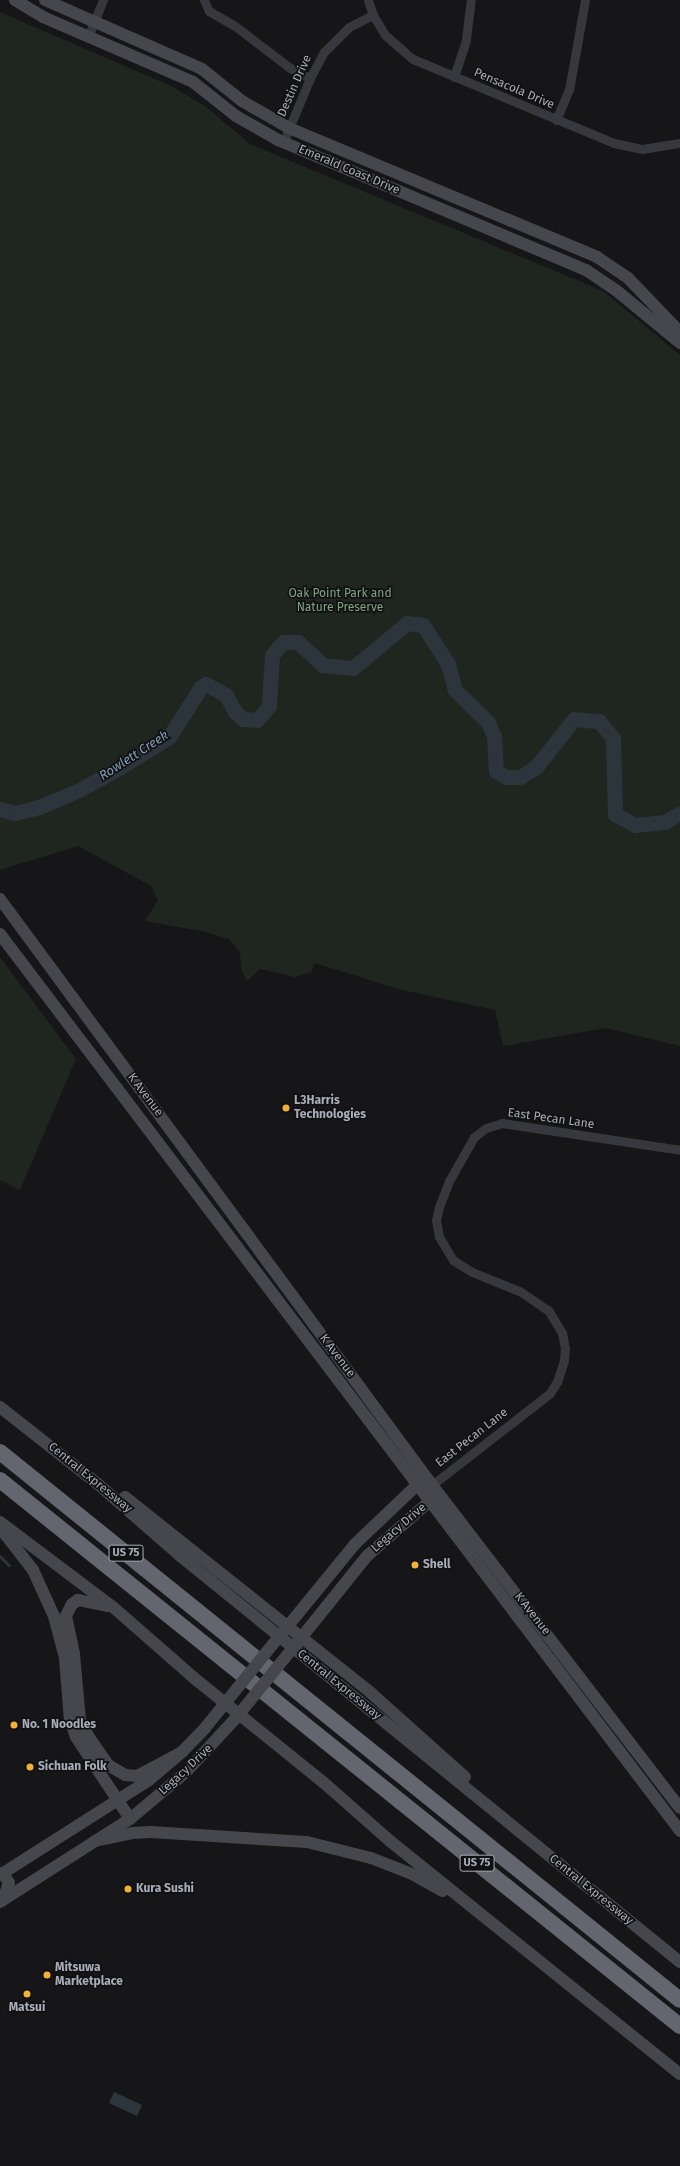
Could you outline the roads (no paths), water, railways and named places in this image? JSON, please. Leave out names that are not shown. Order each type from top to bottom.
[{"type":"highway","name":"US 75","points":[[0,1452],[680,2000]]},
{"type":"highway","name":"US 75","points":[[0,1480],[680,2026]]},
{"type":"main road","name":"Emerald Coast Drive","points":[[15,0],[43,17],[193,82],[249,125],[284,142],[581,268],[617,291],[678,334]]},
{"type":"main road","name":"Emerald Coast Drive","points":[[45,0],[202,69],[242,101],[289,128],[597,257],[628,278],[678,334]]},
{"type":"main road","name":"K Avenue","points":[[0,899],[432,1484],[680,1808]]},
{"type":"main road","name":"K Avenue","points":[[0,934],[55,1009],[233,1240],[416,1486],[680,1831]]},
{"type":"main road","points":[[55,1009],[72,996]]},
{"type":"main road","points":[[153,1135],[166,1124]]},
{"type":"main road","points":[[233,1240],[244,1231]]},
{"type":"main road","name":"Central Expressway","points":[[0,1407],[58,1451],[178,1554],[680,1962]]},
{"type":"main road","points":[[58,1451],[150,1516],[284,1629],[415,1730],[526,1836]]},
{"type":"main road","name":"Legacy Drive","points":[[2,1874],[149,1780],[182,1752],[205,1728],[284,1629],[355,1544],[416,1486],[432,1484],[429,1502],[367,1556],[218,1739],[186,1772],[130,1819],[2,1901]]},
{"type":"main road","points":[[0,1522],[113,1607],[194,1678],[475,1910],[680,2074]]},
{"type":"main road","points":[[0,1528],[33,1570],[48,1602],[65,1658],[70,1721],[76,1737],[130,1819]]},
{"type":"main road","points":[[355,1544],[367,1556]]},
{"type":"main road","points":[[498,1594],[510,1586]]},
{"type":"main road","points":[[113,1607],[84,1599],[72,1604],[67,1610],[66,1616],[74,1654],[80,1720],[108,1765],[126,1775],[137,1776],[182,1752]]},
{"type":"main road","points":[[569,1684],[580,1676]]},
{"type":"main road","points":[[95,1841],[132,1833],[151,1832],[286,1840],[329,1846],[402,1870],[475,1910]]},
{"type":"main road","points":[[2,1874],[9,1883],[2,1901]]},
{"type":"street","points":[[88,37],[103,0]]},
{"type":"street","name":"Pensacola Drive","points":[[368,0],[373,15],[385,35],[404,53],[454,77],[556,120],[627,146],[656,148],[680,143]]},
{"type":"street","points":[[454,77],[466,39],[471,0]]},
{"type":"street","points":[[556,120],[569,90],[585,0]]},
{"type":"street","points":[[205,4],[290,68],[310,78]]},
{"type":"street","name":"Destin Drive","points":[[284,142],[310,78],[320,59],[336,39],[353,25],[373,15]]},
{"type":"street","name":"East Pecan Lane","points":[[432,1484],[550,1393],[558,1382],[566,1348],[562,1333],[549,1311],[520,1292],[472,1272],[448,1256],[439,1237],[436,1220],[439,1207],[449,1181],[474,1137],[486,1128],[502,1124],[680,1150]]},
{"type":"waterway","name":"Rowlett Creek","points":[[0,809],[15,813],[39,807],[77,791],[119,768],[169,737],[201,687],[206,684],[226,695],[235,712],[243,719],[257,720],[269,706],[272,655],[283,642],[298,642],[323,665],[353,668],[407,623],[423,625],[448,664],[455,690],[488,722],[494,736],[496,771],[506,777],[520,777],[536,767],[574,719],[599,721],[613,738],[615,814],[635,825],[665,822],[680,813]]},
{"type":"waterway","points":[[0,1556],[9,1565]]},
{"type":"place","name":"L3Harris Technologies","points":[[286,1108]]},
{"type":"place","name":"Shell","points":[[415,1565]]},
{"type":"place","name":"No. 1 Noodles","points":[[14,1725]]},
{"type":"place","name":"Sichuan Folk","points":[[30,1767]]},
{"type":"place","name":"Kura Sushi","points":[[128,1889]]},
{"type":"place","name":"Mitsuwa Marketplace","points":[[47,1975]]},
{"type":"place","name":"Matsui","points":[[27,1994]]},
{"type":"park label","name":"Oak Point Park and Nature Preserve","points":[[340,601]]}]
